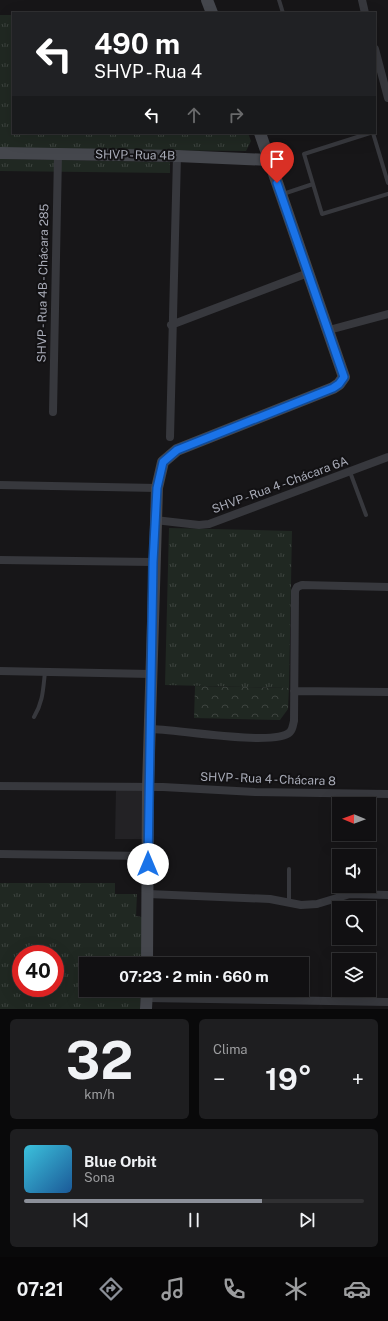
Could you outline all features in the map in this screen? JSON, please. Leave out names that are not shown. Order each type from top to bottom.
[{"type":"street","points":[[207,0],[212,12]]},
{"type":"street","points":[[362,0],[365,12]]},
{"type":"street","points":[[376,53],[388,98]]},
{"type":"street","points":[[147,957],[148,788],[153,562],[157,488],[163,462],[177,450],[339,384],[344,377],[344,372],[260,134]]},
{"type":"street","name":"SHVP - Rua 4B","points":[[0,153],[177,156],[270,160]]},
{"type":"street","name":"SHVP - Rua 4B - Chácara 285","points":[[53,412],[58,154]]},
{"type":"street","points":[[170,437],[171,325],[177,156]]},
{"type":"street","points":[[171,325],[308,273]]},
{"type":"street","points":[[329,330],[388,314]]},
{"type":"street","name":"SHVP - Rua 4 - Chácara 6A","points":[[155,520],[199,525],[209,524],[388,457]]},
{"type":"street","points":[[0,485],[157,488]]},
{"type":"street","points":[[0,560],[153,562]]},
{"type":"street","points":[[150,729],[164,729],[230,737],[279,738],[290,732],[292,729],[294,691],[295,591],[297,588],[302,586],[388,587]]},
{"type":"street","points":[[0,671],[151,674]]},
{"type":"street","points":[[294,691],[388,692]]},
{"type":"street","name":"SHVP - Rua 4 - Chácara 8","points":[[0,786],[388,794]]},
{"type":"street","points":[[0,854],[148,856]]},
{"type":"street","points":[[148,894],[270,899],[301,905],[317,904],[350,894],[388,895]]},
{"type":"street","points":[[146,999],[388,1002]]},
{"type":"lane","points":[[280,0],[282,12]]},
{"type":"lane","points":[[368,134],[304,154],[322,214],[388,194]]},
{"type":"lane","points":[[371,134],[388,183]]},
{"type":"lane","points":[[281,194],[313,184]]},
{"type":"lane","points":[[350,472],[366,515]]},
{"type":"lane","points":[[34,718],[40,707],[44,693],[45,672]]},
{"type":"lane","points":[[289,870],[289,902]]},
{"type":"shaded area","points":[[116,788],[148,788],[148,839],[115,839]]},
{"type":"green space","points":[[0,15],[12,15],[12,134],[248,134],[251,141],[246,151],[0,149]]},
{"type":"green space","points":[[0,159],[170,162],[170,173],[0,171]]},
{"type":"green space","points":[[169,528],[292,531],[289,688],[165,685]]},
{"type":"green space","points":[[195,686],[289,688],[288,709],[280,720],[194,718]]},
{"type":"green space","points":[[0,883],[115,883],[115,894],[137,894],[136,916],[142,917],[141,957],[79,957],[79,997],[141,997],[140,1009],[0,1009]]},
{"type":"route","points":[[148,864],[148,788],[153,562],[157,488],[163,462],[177,450],[333,388],[339,384],[344,377],[344,372],[293,232],[277,183]]}]
